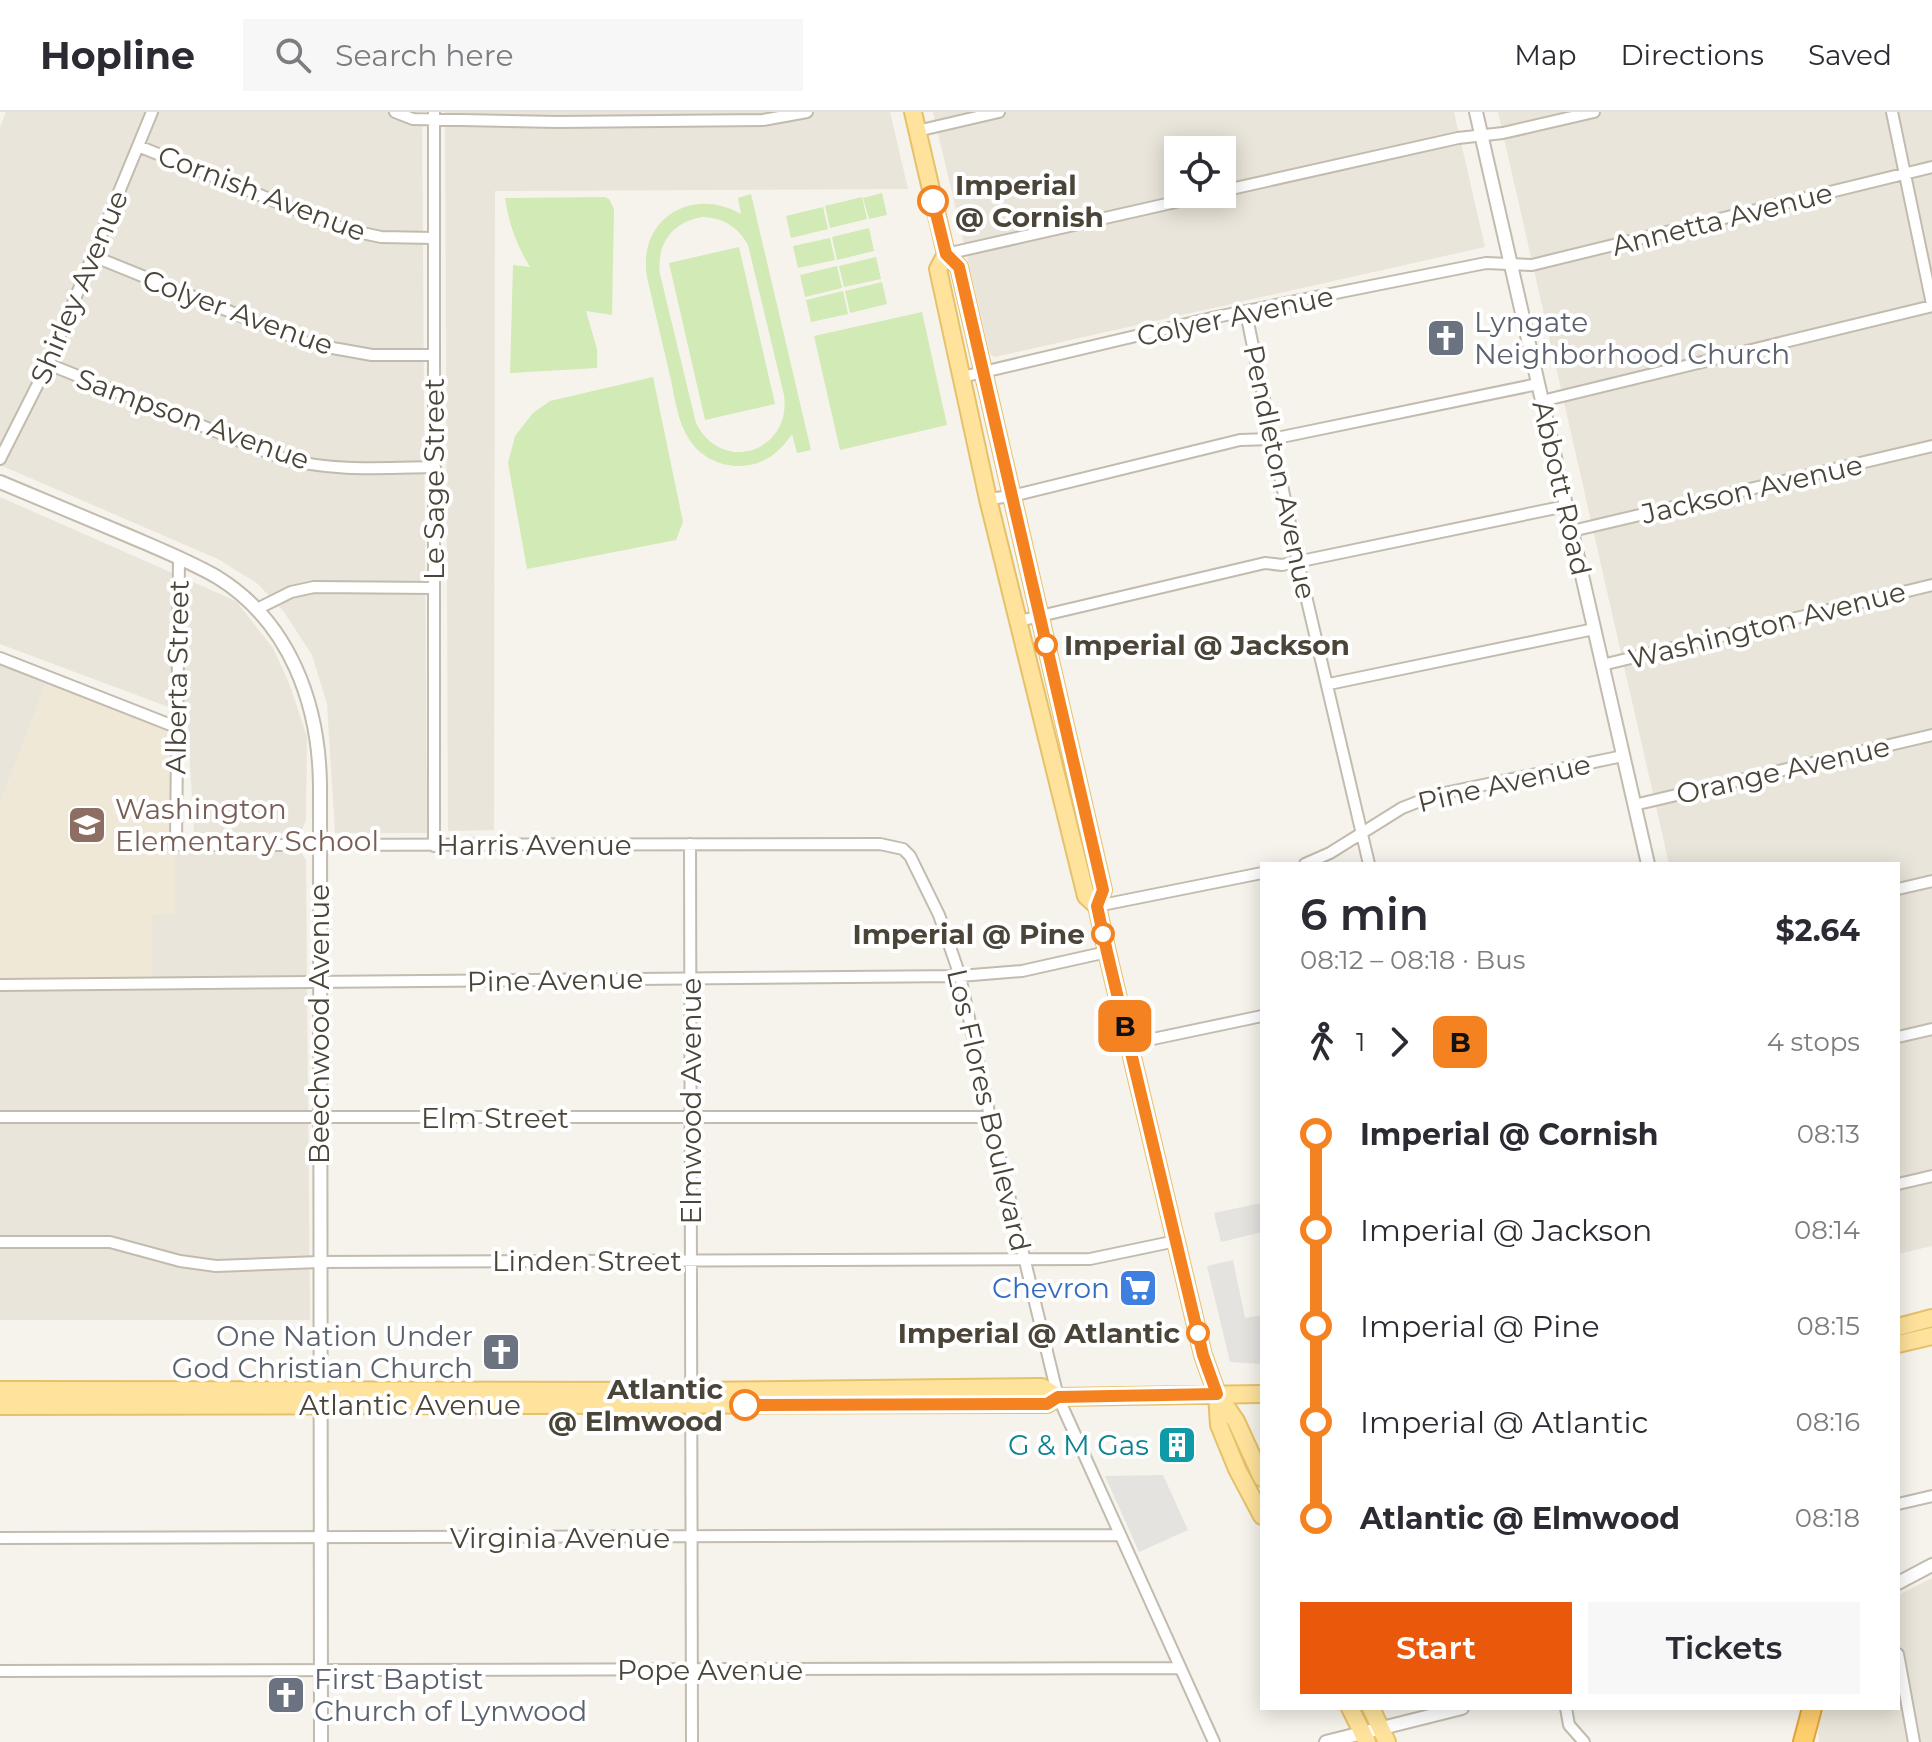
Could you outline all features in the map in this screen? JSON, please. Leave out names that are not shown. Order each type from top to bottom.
[{"type":"highway","points":[[1803,1742],[1811,1710]]},
{"type":"main road","points":[[913,112],[946,254],[959,267],[1103,890],[1097,906],[1107,952],[1203,1355],[1217,1394],[1236,1421],[1260,1474]]},
{"type":"main road","points":[[946,254],[938,269],[988,499],[1086,896],[1097,906]]},
{"type":"main road","points":[[1900,1326],[1932,1318]]},
{"type":"main road","points":[[1900,1344],[1932,1336]]},
{"type":"main road","name":"Atlantic Avenue","points":[[0,1390],[320,1397],[692,1398],[1042,1387],[1058,1397],[1260,1394]]},
{"type":"main road","points":[[1217,1394],[1219,1425],[1237,1469],[1260,1512]]},
{"type":"main road","name":"Atlantic Avenue","points":[[0,1406],[320,1397]]},
{"type":"main road","points":[[1351,1710],[1365,1738]]},
{"type":"main road","points":[[1372,1710],[1383,1734]]},
{"type":"street","name":"Shirley Avenue","points":[[0,459],[48,364],[152,112]]},
{"type":"street","points":[[395,112],[413,119],[434,116],[763,120],[807,112]]},
{"type":"street","points":[[917,131],[999,112]]},
{"type":"street","name":"Abbott Road","points":[[1476,112],[1648,862]]},
{"type":"street","points":[[1236,188],[1458,138],[1594,112]]},
{"type":"street","points":[[1542,401],[1932,305],[1892,112]]},
{"type":"street","name":"Le Sage Street","points":[[434,116],[434,846]]},
{"type":"street","name":"Cornish Avenue","points":[[138,146],[344,229],[381,237],[434,238]]},
{"type":"street","name":"Annetta Avenue","points":[[1511,263],[1532,265],[1932,167]]},
{"type":"street","points":[[946,254],[1164,205]]},
{"type":"street","name":"Colyer Avenue","points":[[93,256],[310,344],[372,355],[434,355]]},
{"type":"street","name":"Colyer Avenue","points":[[962,377],[1216,317],[1486,263],[1511,263]]},
{"type":"street","name":"Pendleton Avenue","points":[[1246,313],[1298,562],[1369,862]]},
{"type":"street","name":"Sampson Avenue","points":[[48,364],[290,461],[346,469],[435,467]]},
{"type":"street","points":[[988,499],[1012,496],[1240,440],[1272,439],[1538,384]]},
{"type":"street","name":"Jackson Avenue","points":[[1572,531],[1932,446]]},
{"type":"street","name":"Beechwood Avenue","points":[[0,482],[179,557],[220,579],[257,609],[286,647],[308,699],[320,753],[321,1742]]},
{"type":"street","points":[[1019,621],[1265,563],[1282,565],[1298,562],[1566,506]]},
{"type":"street","name":"Alberta Street","points":[[176,845],[179,557]]},
{"type":"street","name":"Washington Avenue","points":[[1602,665],[1932,585]]},
{"type":"street","points":[[257,609],[291,592],[314,587],[434,588]]},
{"type":"street","name":"Washington Avenue","points":[[1329,684],[1594,629]]},
{"type":"street","points":[[0,658],[176,727]]},
{"type":"street","name":"Orange Avenue","points":[[1634,805],[1932,735]]},
{"type":"street","name":"Pine Avenue","points":[[1310,862],[1330,853],[1402,808],[1435,795],[1623,756]]},
{"type":"street","name":"Elmwood Avenue","points":[[690,844],[692,1742]]},
{"type":"street","name":"Harris Avenue","points":[[176,845],[891,845]]},
{"type":"street","name":"Los Flores Boulevard","points":[[891,845],[903,849],[915,864],[939,915],[960,976],[990,1117],[1058,1397],[1214,1742]]},
{"type":"street","points":[[1097,906],[1260,873]]},
{"type":"street","points":[[1900,889],[1932,881]]},
{"type":"street","name":"Pine Avenue","points":[[0,985],[960,976],[1022,971],[1107,952]]},
{"type":"street","points":[[1129,1044],[1260,1016]]},
{"type":"street","points":[[1900,1037],[1932,1029]]},
{"type":"street","name":"Elm Street","points":[[0,1117],[990,1117]]},
{"type":"street","points":[[1900,1184],[1932,1176]]},
{"type":"street","name":"Linden Street","points":[[0,1242],[110,1242],[180,1261],[216,1266],[319,1262],[1024,1261],[1090,1259],[1176,1241]]},
{"type":"street","points":[[1900,1504],[1932,1496]]},
{"type":"street","name":"Virginia Avenue","points":[[0,1538],[1120,1535]]},
{"type":"street","points":[[1900,1582],[1932,1565]]},
{"type":"street","points":[[1900,1665],[1914,1742]]},
{"type":"street","name":"Pope Avenue","points":[[0,1671],[1179,1668]]},
{"type":"street","points":[[1326,1742],[1383,1734],[1456,1710]]},
{"type":"street","points":[[1566,1710],[1569,1725],[1584,1742]]},
{"type":"shaded area","points":[[6,112],[422,112],[427,833],[335,833],[327,704],[312,655],[284,612],[258,584],[218,559],[0,465],[0,127]]},
{"type":"shaded area","points":[[445,112],[890,112],[908,189],[495,191],[494,830],[448,831]]},
{"type":"shaded area","points":[[933,112],[1454,112],[1485,247],[995,357],[990,354]]},
{"type":"shaded area","points":[[1498,112],[1932,112],[1932,1246],[1900,1254],[1900,862],[1669,862]]},
{"type":"shaded area","points":[[0,497],[236,601],[273,648],[289,683],[307,737],[306,820],[302,830],[293,833],[194,833],[187,714],[0,644]]},
{"type":"shaded area","points":[[0,664],[46,684],[0,804]]},
{"type":"shaded area","name":"Washington Elementary School","points":[[48,678],[175,729],[175,913],[152,915],[152,982],[0,983],[0,804]]},
{"type":"shaded area","points":[[175,850],[300,851],[306,860],[310,1320],[0,1320],[0,983],[151,914],[175,913]]},
{"type":"shaded area","points":[[1260,1203],[1260,1232],[1221,1242],[1214,1213]]},
{"type":"shaded area","points":[[1233,1260],[1245,1318],[1260,1315],[1260,1364],[1230,1362],[1207,1266]]},
{"type":"shaded area","points":[[1163,1475],[1188,1530],[1139,1552],[1105,1476]]},
{"type":"shaded area","points":[[1932,1578],[1932,1742],[1819,1742],[1817,1722],[1820,1710],[1900,1710],[1900,1594]]},
{"type":"green space","points":[[882,193],[887,215],[869,219],[863,198]]},
{"type":"green space","points":[[751,194],[811,450],[797,453],[792,434],[771,456],[742,466],[726,465],[705,456],[685,432],[677,411],[647,277],[646,256],[659,224],[672,213],[687,206],[704,204],[722,206],[741,214],[738,198]],"holes":[[[703,217],[730,225],[748,245],[784,395],[784,415],[777,431],[767,443],[753,450],[737,452],[722,449],[708,439],[696,423],[660,274],[661,253],[669,236],[683,223]]]},
{"type":"green space","points":[[605,197],[614,209],[612,315],[586,311],[597,349],[597,368],[510,373],[513,265],[530,267],[514,234],[505,198]]},
{"type":"green space","points":[[862,197],[867,219],[830,228],[825,206]]},
{"type":"green space","points":[[823,207],[828,229],[791,238],[786,216]]},
{"type":"green space","points":[[869,228],[874,251],[837,260],[832,237]]},
{"type":"green space","points":[[830,238],[835,260],[798,268],[793,246]]},
{"type":"green space","points":[[739,247],[775,404],[705,420],[669,263]]},
{"type":"green space","points":[[876,257],[881,279],[844,287],[839,266]]},
{"type":"green space","points":[[837,266],[842,288],[805,297],[800,275]]},
{"type":"green space","points":[[882,282],[887,304],[850,313],[845,291]]},
{"type":"green space","points":[[843,291],[848,314],[811,322],[806,300]]},
{"type":"green space","points":[[922,312],[947,425],[840,450],[814,336]]},
{"type":"green space","points":[[653,377],[683,522],[676,540],[527,569],[508,463],[515,436],[533,413],[550,401]]},
{"type":"bus line","name":"B","points":[[745,1405],[1047,1404],[1058,1397],[1217,1394],[1203,1355],[1107,952],[1097,906],[1103,890],[959,267],[946,254],[933,201]]},
{"type":"place","name":"Imperial @ Cornish","points":[[933,201]]},
{"type":"place","name":"Lyngate Neighborhood Church","points":[[1446,338]]},
{"type":"place","name":"Imperial @ Jackson","points":[[1046,645]]},
{"type":"place","name":"Washington Elementary School","points":[[87,825]]},
{"type":"place","name":"Imperial @ Pine","points":[[1103,934]]},
{"type":"place","name":"Chevron","points":[[1138,1288]]},
{"type":"place","name":"Imperial @ Atlantic","points":[[1198,1333]]},
{"type":"place","name":"One Nation Under God Christian Church","points":[[501,1352]]},
{"type":"place","name":"Atlantic @ Elmwood","points":[[745,1405]]},
{"type":"place","name":"G & M Gas","points":[[1177,1445]]},
{"type":"place","name":"First Baptist Church of Lynwood","points":[[286,1695]]}]
